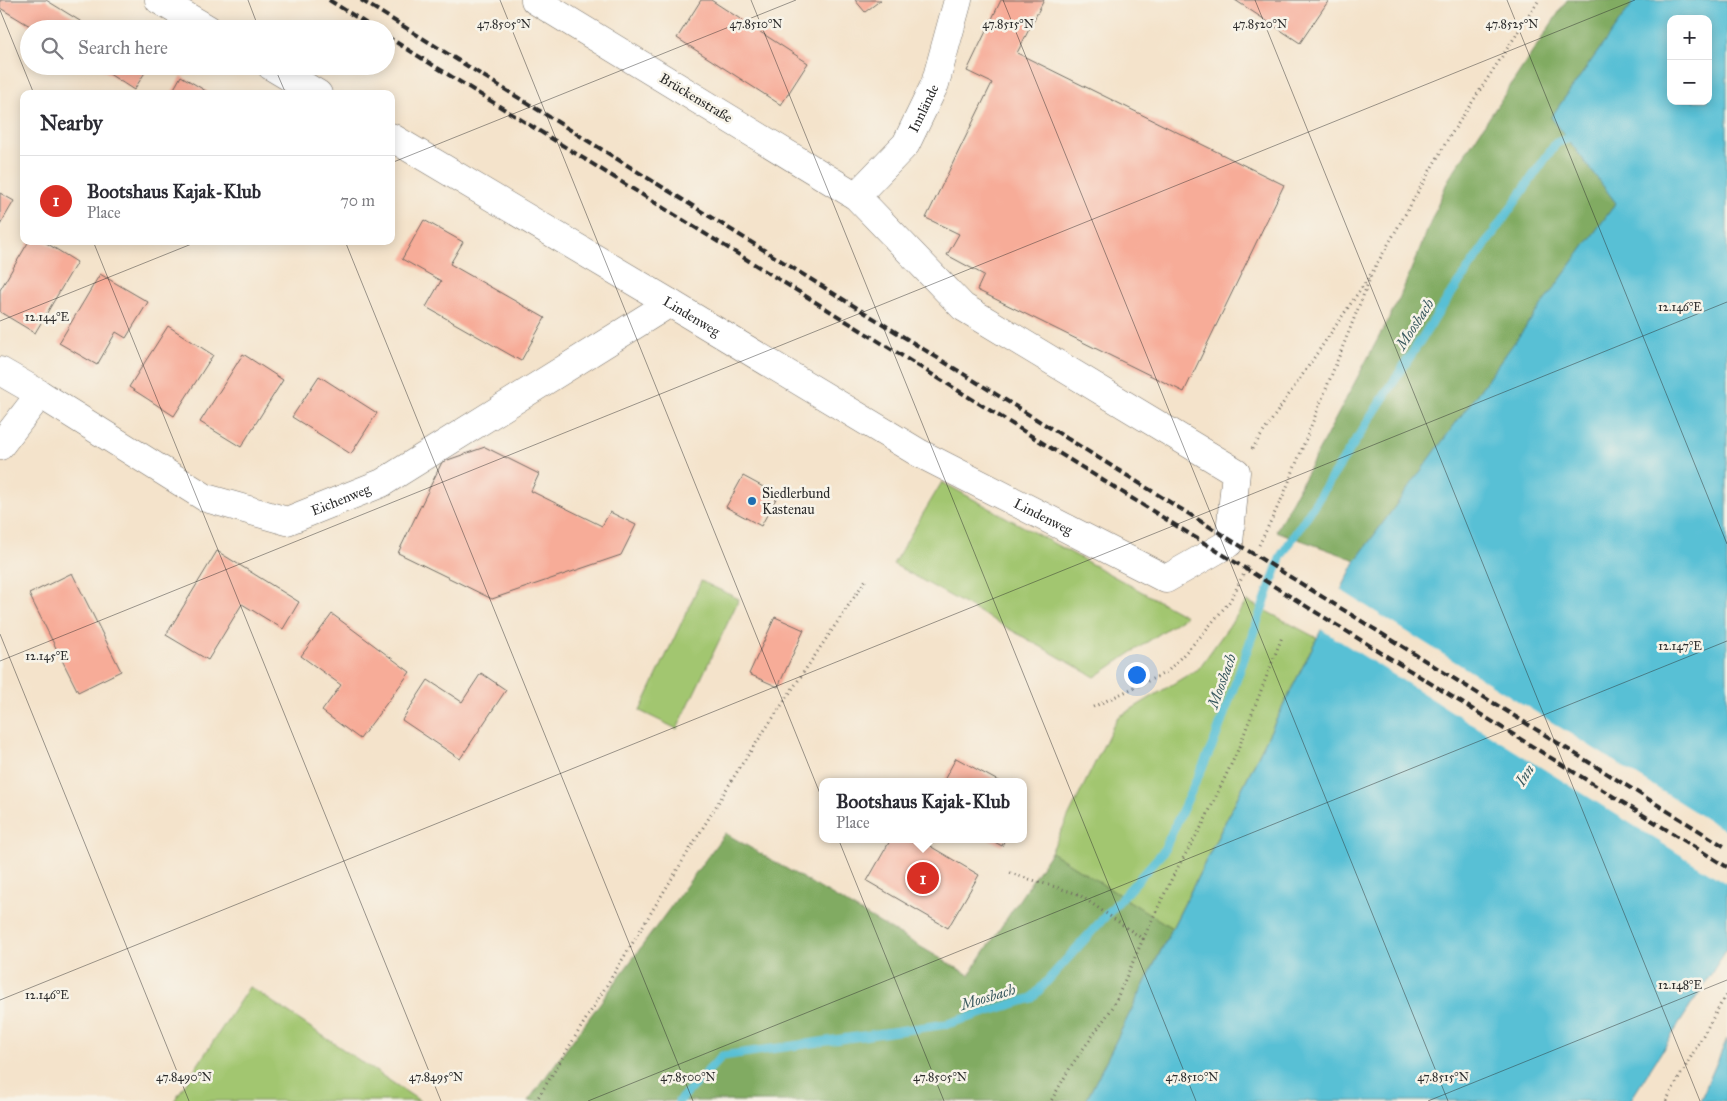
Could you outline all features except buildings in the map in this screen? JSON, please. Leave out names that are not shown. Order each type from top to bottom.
[{"type":"street","points":[[159,0],[193,20]]},
{"type":"street","name":"Brückenstraße","points":[[535,0],[856,196]]},
{"type":"street","name":"Innlände","points":[[856,196],[906,144],[935,84],[958,0]]},
{"type":"street","points":[[286,75],[311,90]]},
{"type":"street","name":"Lindenweg","points":[[395,139],[919,453],[1166,579],[1229,543],[1236,472]]},
{"type":"street","points":[[856,196],[963,307],[1236,472]]},
{"type":"street","name":"Eichenweg","points":[[0,372],[40,394],[206,498],[286,521],[382,483],[670,303]]},
{"type":"street","points":[[0,446],[40,394]]},
{"type":"path","points":[[1236,472],[1373,271],[1448,139],[1539,0]]},
{"type":"path","points":[[536,1101],[740,767],[867,578]]},
{"type":"path","points":[[1051,1101],[1071,1066],[1113,1007],[1174,874],[1203,824],[1233,761],[1282,637]]},
{"type":"path","points":[[1010,873],[1078,894],[1143,939]]},
{"type":"path","points":[[1666,1101],[1727,993]]},
{"type":"green space","points":[[1567,0],[1635,0],[1551,117],[1616,203],[1356,560],[1276,531],[1399,299],[1448,180]]},
{"type":"green space","points":[[942,482],[1186,616],[1095,677],[893,564]]},
{"type":"green space","points":[[701,581],[739,599],[677,729],[640,711]]},
{"type":"green space","points":[[1247,601],[1317,638],[1172,928],[1051,852],[1117,718],[1199,668]]},
{"type":"green space","points":[[725,833],[969,975],[1051,852],[1172,928],[1086,1101],[528,1101]]},
{"type":"green space","points":[[250,987],[420,1101],[174,1101]]},
{"type":"water","name":"Inn","points":[[1635,0],[1727,0],[1727,949],[1630,1101],[1086,1101],[1356,560],[1616,203],[1551,117]]},
{"type":"water","points":[[1727,1039],[1727,1101],[1700,1101]]},
{"type":"pier","points":[[1339,589],[1727,832],[1727,884],[1319,628]]},
{"type":"waterway","name":"Moosbach","points":[[679,1101],[722,1056],[947,1024],[1032,998],[1163,852],[1214,742],[1281,556],[1442,307],[1556,143],[1577,135]]},
{"type":"railway","points":[[329,0],[361,20]]},
{"type":"railway","points":[[361,0],[393,20]]},
{"type":"railway","points":[[395,21],[1727,848]]},
{"type":"railway","points":[[395,42],[1727,867]]},
{"type":"place","name":"Siedlerbund Kastenau","points":[[752,501]]},
{"type":"place","name":"Bootshaus Kajak-Klub","points":[[923,878]]}]
